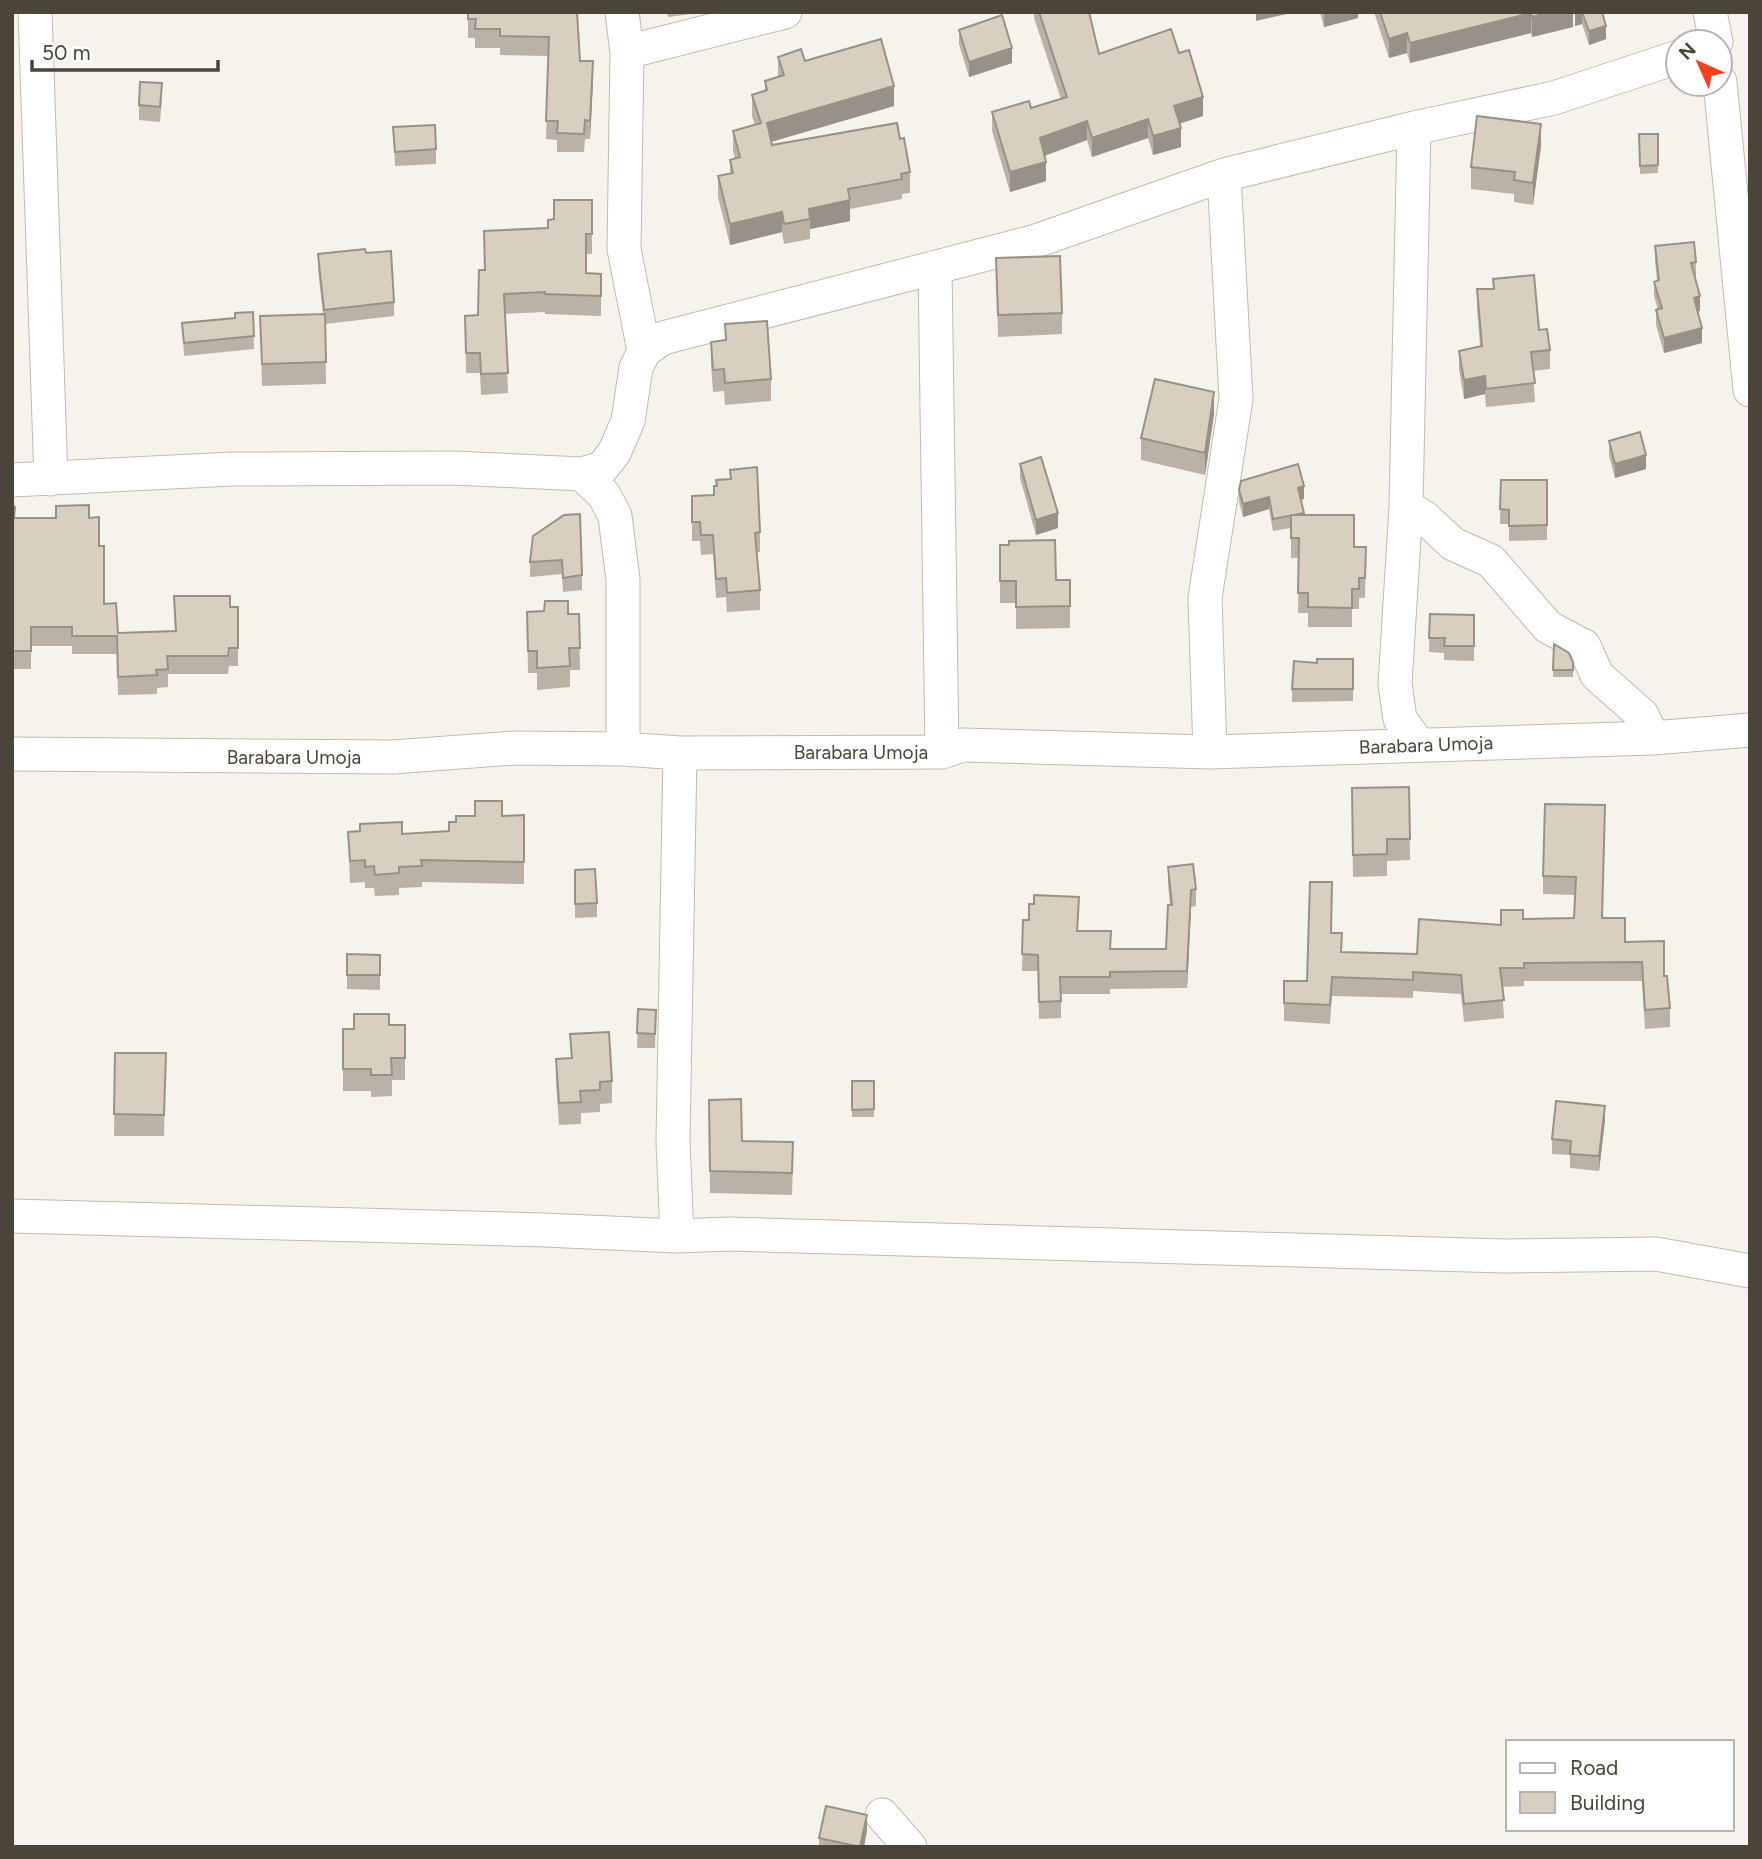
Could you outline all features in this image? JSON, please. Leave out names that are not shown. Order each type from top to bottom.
[{"type":"street","points":[[35,12],[51,479]]},
{"type":"street","points":[[622,12],[627,52],[624,249],[645,351]]},
{"type":"street","points":[[627,52],[785,12]]},
{"type":"street","points":[[596,479],[614,453],[628,421],[636,368],[645,351],[663,338],[1033,242],[1224,175],[1414,128],[1554,98],[1664,62]]},
{"type":"street","points":[[1722,98],[1750,390]]},
{"type":"street","points":[[1414,128],[1406,506],[1395,684],[1400,719],[1419,745]]},
{"type":"street","points":[[1210,752],[1205,598],[1236,399],[1224,175]]},
{"type":"street","points":[[935,267],[942,752]]},
{"type":"street","points":[[12,480],[232,469],[454,468],[596,479]]},
{"type":"street","points":[[596,479],[615,516],[622,580],[623,748]]},
{"type":"street","points":[[1406,506],[1425,518],[1453,544],[1491,561],[1548,627],[1584,646],[1597,675],[1642,715],[1653,738]]},
{"type":"street","name":"Barabara Umoja","points":[[12,754],[393,757],[514,748],[623,748],[680,753],[942,752],[964,745],[1210,752],[1653,738],[1750,730]]},
{"type":"street","points":[[677,1236],[673,1142],[680,753]]},
{"type":"street","points":[[12,1216],[677,1236],[729,1234],[1504,1256],[1656,1254],[1750,1271]]},
{"type":"street","points":[[882,1815],[910,1847]]},
{"type":"building","points":[[468,12],[577,12],[580,61],[593,61],[590,121],[585,120],[584,134],[557,133],[558,121],[546,121],[549,37],[500,36],[500,29],[475,29],[476,19],[468,19]]},
{"type":"building","points":[[1039,12],[1089,12],[1099,54],[1171,29],[1179,53],[1189,50],[1203,97],[1174,106],[1181,128],[1153,136],[1148,119],[1092,138],[1087,121],[1040,138],[1046,162],[1010,172],[992,112],[1029,101],[1031,108],[1067,97]]},
{"type":"building","points":[[1380,12],[1550,12],[1532,17],[1531,13],[1410,43],[1407,33],[1389,39]]},
{"type":"building","points":[[1582,12],[1602,12],[1606,26],[1589,31]]},
{"type":"building","points":[[1002,15],[1012,48],[969,62],[959,30]]},
{"type":"building","points":[[881,39],[894,86],[767,123],[772,145],[897,123],[900,139],[904,138],[910,172],[901,174],[902,179],[848,189],[850,200],[809,209],[810,219],[784,224],[782,212],[730,224],[718,176],[733,173],[730,160],[740,157],[733,131],[761,123],[752,95],[767,90],[765,81],[784,75],[778,57],[801,49],[805,61]]},
{"type":"building","points":[[140,82],[162,83],[160,107],[139,105]]},
{"type":"building","points":[[1477,116],[1541,124],[1533,183],[1514,180],[1515,172],[1471,167]]},
{"type":"building","points":[[435,125],[436,149],[395,152],[393,127]]},
{"type":"building","points":[[1639,134],[1658,134],[1658,165],[1640,166]]},
{"type":"building","points":[[554,200],[592,200],[592,234],[586,234],[586,273],[601,274],[601,296],[545,292],[504,294],[508,373],[481,374],[480,353],[466,353],[465,316],[478,315],[479,270],[485,270],[484,231],[548,228],[548,220],[554,219]]},
{"type":"building","points":[[1694,242],[1696,262],[1691,263],[1700,296],[1694,298],[1702,328],[1664,338],[1656,310],[1662,308],[1654,282],[1659,280],[1655,246]]},
{"type":"building","points":[[365,249],[366,253],[391,251],[394,302],[324,310],[318,254]]},
{"type":"building","points":[[1060,256],[1062,313],[998,315],[996,258]]},
{"type":"building","points":[[1534,275],[1539,330],[1547,329],[1550,350],[1531,352],[1535,383],[1486,389],[1485,376],[1464,380],[1459,351],[1482,346],[1477,289],[1494,289],[1493,279]]},
{"type":"building","points":[[253,312],[254,336],[184,343],[182,323],[235,318],[235,313]]},
{"type":"building","points":[[325,314],[326,362],[262,364],[260,316]]},
{"type":"building","points":[[767,321],[771,379],[725,383],[724,369],[713,370],[711,342],[726,340],[725,324]]},
{"type":"building","points":[[1155,379],[1214,392],[1205,453],[1141,438]]},
{"type":"building","points":[[1640,432],[1646,455],[1615,464],[1609,441]]},
{"type":"building","points":[[1041,457],[1058,513],[1036,520],[1020,464]]},
{"type":"building","points":[[1298,464],[1304,486],[1298,488],[1304,513],[1273,519],[1269,497],[1243,504],[1239,490],[1241,481]]},
{"type":"building","points":[[757,467],[760,532],[755,533],[760,590],[727,593],[726,578],[716,579],[713,535],[701,535],[700,522],[692,522],[692,496],[714,495],[716,480],[731,479],[730,470]]},
{"type":"building","points":[[1501,480],[1547,480],[1547,525],[1509,526],[1509,510],[1500,509]]},
{"type":"building","points":[[89,505],[89,518],[99,517],[99,546],[104,546],[104,604],[116,603],[118,633],[176,631],[174,596],[230,596],[230,607],[238,607],[238,648],[229,648],[228,656],[167,656],[168,669],[156,670],[157,675],[118,677],[117,636],[72,636],[72,627],[31,627],[31,651],[12,651],[12,506],[15,507],[14,518],[56,518],[56,506]]},
{"type":"building","points":[[580,514],[582,575],[563,578],[562,560],[530,562],[533,536],[564,515]]},
{"type":"building","points":[[1291,515],[1354,515],[1354,547],[1366,547],[1365,578],[1359,578],[1359,589],[1352,589],[1352,608],[1308,607],[1308,593],[1298,593],[1299,538],[1291,538]]},
{"type":"building","points":[[1055,540],[1056,580],[1070,580],[1070,606],[1016,607],[1016,581],[1000,581],[1000,545],[1009,545],[1009,541]]},
{"type":"building","points":[[545,601],[568,601],[568,614],[579,614],[580,648],[569,648],[570,666],[537,668],[537,651],[528,651],[527,612],[544,611]]},
{"type":"building","points":[[1430,614],[1474,615],[1474,646],[1444,646],[1445,638],[1429,638]]},
{"type":"building","points":[[1554,644],[1569,653],[1573,670],[1553,670]]},
{"type":"building","points":[[1317,659],[1353,659],[1353,689],[1292,689],[1294,661],[1317,663]]},
{"type":"building","points":[[1409,787],[1410,839],[1387,839],[1387,854],[1353,855],[1352,788]]},
{"type":"building","points":[[475,801],[502,801],[502,816],[524,815],[524,862],[421,860],[422,866],[399,867],[399,873],[375,875],[374,866],[365,867],[365,860],[350,861],[348,832],[360,831],[360,824],[402,822],[402,834],[449,831],[449,822],[456,822],[456,816],[475,816]]},
{"type":"building","points":[[1545,804],[1605,805],[1602,918],[1625,918],[1625,942],[1664,941],[1664,976],[1667,976],[1670,1008],[1645,1010],[1642,962],[1524,963],[1524,968],[1500,968],[1504,1000],[1464,1004],[1461,975],[1413,972],[1413,980],[1332,977],[1330,1005],[1284,1003],[1284,981],[1307,981],[1310,882],[1332,882],[1331,933],[1342,933],[1341,952],[1417,954],[1419,919],[1501,925],[1501,910],[1523,910],[1523,919],[1574,918],[1576,877],[1543,876]]},
{"type":"building","points":[[1193,864],[1196,889],[1191,890],[1187,971],[1110,972],[1110,977],[1060,977],[1061,1001],[1039,1002],[1038,955],[1022,954],[1023,920],[1029,920],[1029,904],[1034,904],[1034,895],[1079,897],[1077,931],[1111,931],[1110,949],[1166,949],[1168,905],[1172,905],[1168,867]]},
{"type":"building","points":[[595,869],[597,903],[575,904],[575,870]]},
{"type":"building","points":[[347,954],[380,955],[380,975],[347,975]]},
{"type":"building","points":[[638,1009],[656,1010],[655,1034],[637,1033]]},
{"type":"building","points":[[354,1014],[389,1014],[389,1025],[405,1025],[405,1058],[391,1058],[392,1075],[371,1075],[371,1069],[343,1069],[343,1029],[354,1029]]},
{"type":"building","points":[[609,1032],[612,1081],[600,1082],[600,1090],[580,1091],[581,1102],[559,1103],[556,1059],[572,1058],[570,1034]]},
{"type":"building","points":[[115,1053],[166,1053],[164,1115],[114,1114]]},
{"type":"building","points":[[852,1081],[874,1081],[874,1109],[852,1110]]},
{"type":"building","points":[[741,1099],[742,1141],[793,1142],[792,1173],[710,1171],[709,1100]]},
{"type":"building","points":[[1556,1101],[1605,1106],[1599,1156],[1570,1154],[1571,1141],[1552,1139]]},
{"type":"building","points":[[826,1806],[867,1815],[860,1847],[819,1838]]}]
